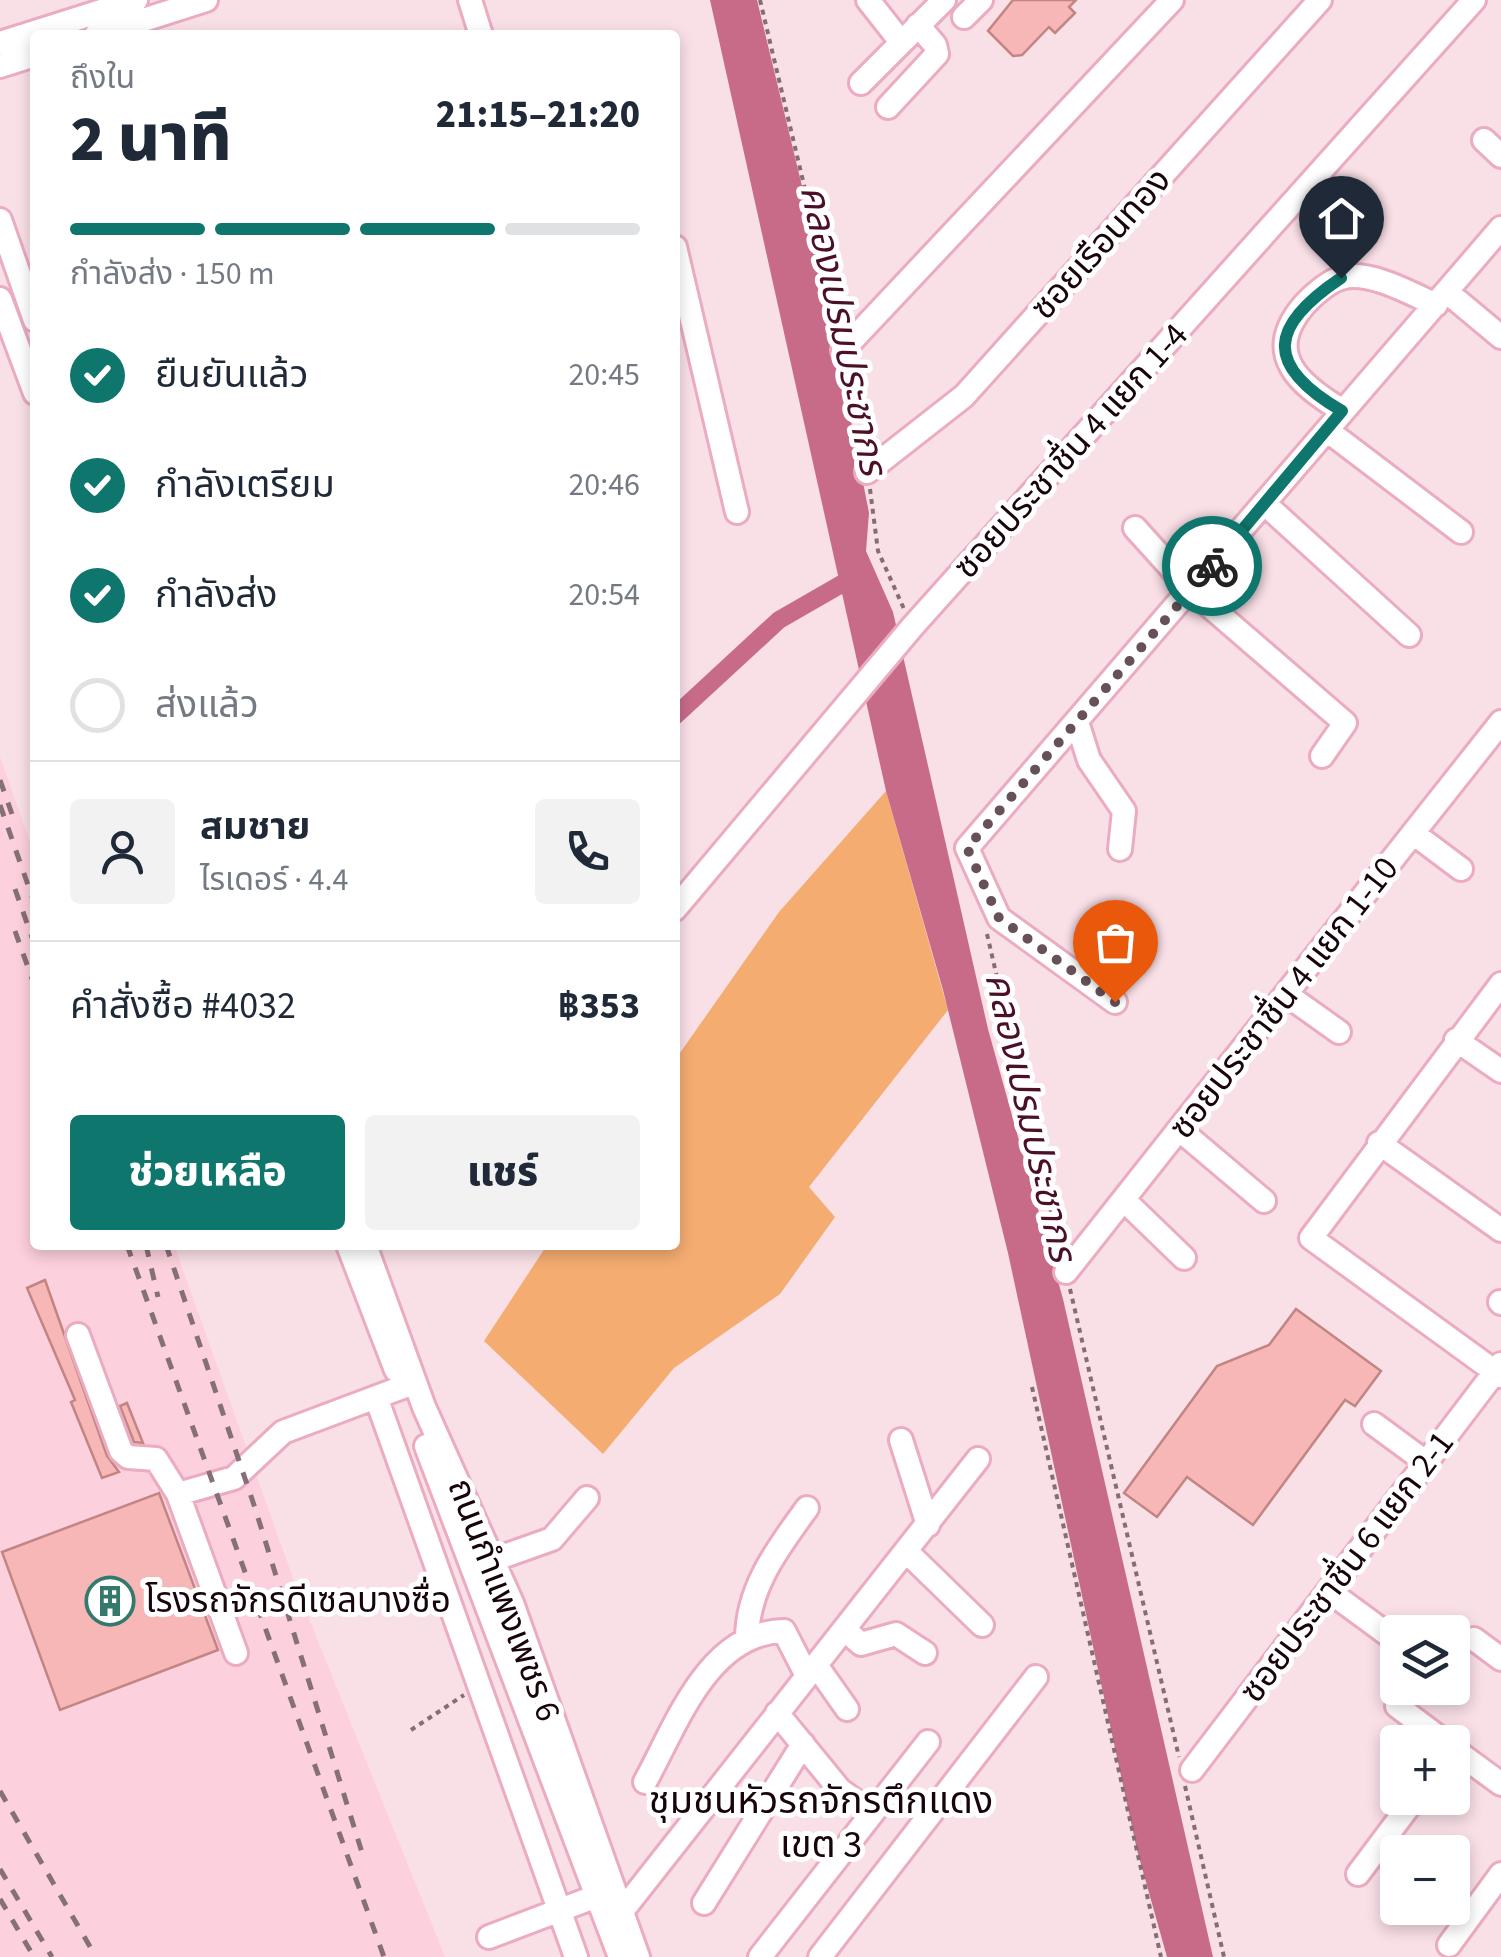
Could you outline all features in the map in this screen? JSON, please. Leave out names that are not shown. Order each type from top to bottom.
[{"type":"street","points":[[97,29],[136,0]]},
{"type":"street","points":[[97,29],[206,0]]},
{"type":"street","points":[[470,0],[480,30]]},
{"type":"street","points":[[868,0],[901,42]]},
{"type":"street","points":[[861,83],[944,0]]},
{"type":"street","points":[[843,350],[1172,0]]},
{"type":"street","name":"ซอยเรือนทอง","points":[[867,472],[964,396],[1320,0]]},
{"type":"street","name":"ซอยประชาชื่น 4 แยก 1-4","points":[[680,903],[913,626],[1474,0]]},
{"type":"street","points":[[888,107],[937,54],[936,45],[918,25]]},
{"type":"street","points":[[0,42],[30,38]]},
{"type":"street","points":[[0,66],[30,57]]},
{"type":"street","points":[[0,220],[30,306]]},
{"type":"street","points":[[1115,1002],[999,918],[967,848],[1501,228]]},
{"type":"street","points":[[680,268],[737,512]]},
{"type":"street","points":[[1342,411],[1307,390],[1289,363],[1283,340],[1290,322],[1308,300],[1341,278],[1363,278],[1442,298],[1501,336]]},
{"type":"street","points":[[0,299],[11,362],[30,387]]},
{"type":"street","points":[[1328,432],[1461,532]]},
{"type":"street","points":[[1264,504],[1409,635]]},
{"type":"street","points":[[1136,528],[1191,590],[1345,724],[1322,756]]},
{"type":"street","points":[[1077,722],[1088,760],[1124,811],[1120,849]]},
{"type":"street","name":"ซอยประชาชื่น 4 แยก 1-10","points":[[1066,1272],[1501,722]]},
{"type":"street","points":[[1414,833],[1461,868]]},
{"type":"street","points":[[1499,1371],[1311,1238],[1501,984]]},
{"type":"street","points":[[1287,995],[1339,1032]]},
{"type":"street","points":[[1456,1040],[1501,1071]]},
{"type":"street","points":[[1180,1130],[1264,1201]]},
{"type":"street","points":[[1379,1143],[1501,1230]]},
{"type":"street","points":[[1124,1200],[1184,1258]]},
{"type":"street","name":"ถนนกำแพงเพชร 6","points":[[363,1250],[403,1387],[484,1564],[620,1957]]},
{"type":"street","name":"ถนนกำแพงเพชร 6","points":[[363,1250],[623,1910],[638,1957]]},
{"type":"street","points":[[78,1335],[121,1451],[128,1457],[156,1459],[178,1494],[236,1653]]},
{"type":"street","name":"ซอยประชาชื่น 6 แยก 2-1","points":[[1185,1771],[1330,1592],[1499,1371]]},
{"type":"street","points":[[178,1494],[224,1483],[284,1432],[403,1387]]},
{"type":"street","points":[[376,1397],[576,1957]]},
{"type":"street","points":[[1374,1424],[1427,1463]]},
{"type":"street","points":[[902,1440],[928,1525]]},
{"type":"street","points":[[623,1910],[908,1553],[978,1459]]},
{"type":"street","points":[[443,1579],[552,1539],[587,1498]]},
{"type":"street","points":[[747,1639],[747,1611],[774,1554],[807,1508]]},
{"type":"street","points":[[908,1553],[982,1624]]},
{"type":"street","points":[[1330,1592],[1380,1629]]},
{"type":"street","points":[[845,1630],[862,1644],[896,1634],[925,1653]]},
{"type":"street","points":[[646,1782],[706,1672],[747,1639],[764,1631],[784,1631],[812,1671],[847,1709]]},
{"type":"street","points":[[1474,1639],[1501,1660]]},
{"type":"street","points":[[820,1957],[1036,1678]]},
{"type":"street","points":[[1397,1706],[1422,1725]]},
{"type":"street","points":[[777,1713],[840,1790],[872,1813]]},
{"type":"street","points":[[760,1957],[928,1742]]},
{"type":"street","points":[[704,1903],[802,1744]]},
{"type":"street","points":[[1470,1761],[1501,1784]]},
{"type":"street","points":[[1358,1874],[1402,1815]]},
{"type":"street","points":[[1449,1945],[1501,1874]]},
{"type":"street","points":[[488,1938],[597,1896]]},
{"type":"path","points":[[760,0],[843,350],[878,551],[913,626]]},
{"type":"path","points":[[984,922],[1185,1771],[1224,1957]]},
{"type":"path","points":[[1032,1388],[1161,1957]]},
{"type":"path","points":[[411,1730],[481,1684]]},
{"type":"shaded area","points":[[710,0],[757,0],[817,248],[869,513],[866,551],[893,612],[988,1029],[1063,1299],[1213,1957],[1167,1957],[1137,1850],[1008,1253],[943,990],[886,791]]},
{"type":"shaded area","points":[[0,757],[30,842],[30,1250],[176,1250],[295,1584],[445,1957],[0,1957]]},
{"type":"shaded area","points":[[886,791],[948,1010],[809,1187],[835,1217],[780,1294],[674,1368],[603,1454],[484,1341],[544,1250],[680,1250],[680,1053],[779,912]]},
{"type":"building","points":[[1013,0],[1076,0],[1069,7],[1075,13],[1055,33],[1049,27],[1022,55],[1013,56],[988,31]]},
{"type":"building","points":[[45,1280],[107,1456],[119,1472],[102,1478],[71,1402],[75,1400],[27,1288]]},
{"type":"building","points":[[1296,1309],[1381,1371],[1355,1406],[1345,1400],[1253,1525],[1187,1477],[1157,1517],[1124,1493],[1217,1366],[1269,1345]]},
{"type":"building","points":[[127,1403],[143,1443],[134,1442],[120,1406]]},
{"type":"building","name":"โรงรถจักรดีเซลบางซื่อ","points":[[159,1493],[218,1650],[60,1710],[2,1552]]},
{"type":"waterway","points":[[680,711],[779,620],[859,574]]},
{"type":"railway","points":[[0,780],[13,817]]},
{"type":"railway","points":[[0,805],[30,891]]},
{"type":"railway","points":[[15,889],[30,932]]},
{"type":"railway","points":[[15,931],[30,973]]},
{"type":"railway","points":[[129,1250],[384,1957]]},
{"type":"railway","points":[[147,1250],[158,1297]]},
{"type":"railway","points":[[168,1250],[255,1508],[364,1859]]},
{"type":"railway","points":[[0,1791],[96,1957]]},
{"type":"railway","points":[[0,1869],[52,1957]]},
{"type":"railway","points":[[0,1899],[34,1957]]},
{"type":"way so far","points":[[1115,1002],[999,918],[967,848],[1212,566]]},
{"type":"place","name":"โรงรถจักรดีเซลบางซื่อ","points":[[110,1601]]},
{"type":"district","name":"ชุมชนหัวรถจักรตึกแดง เขต 3","points":[[821,1823]]},
{"type":"route","points":[[1212,566],[1342,411],[1307,390],[1289,363],[1283,340],[1290,322],[1308,300],[1341,278]]},
{"type":"water label","name":"คลองเปรมประชากร","points":[[843,330]]},
{"type":"water label","name":"คลองเปรมประชากร","points":[[1030,1117]]}]
